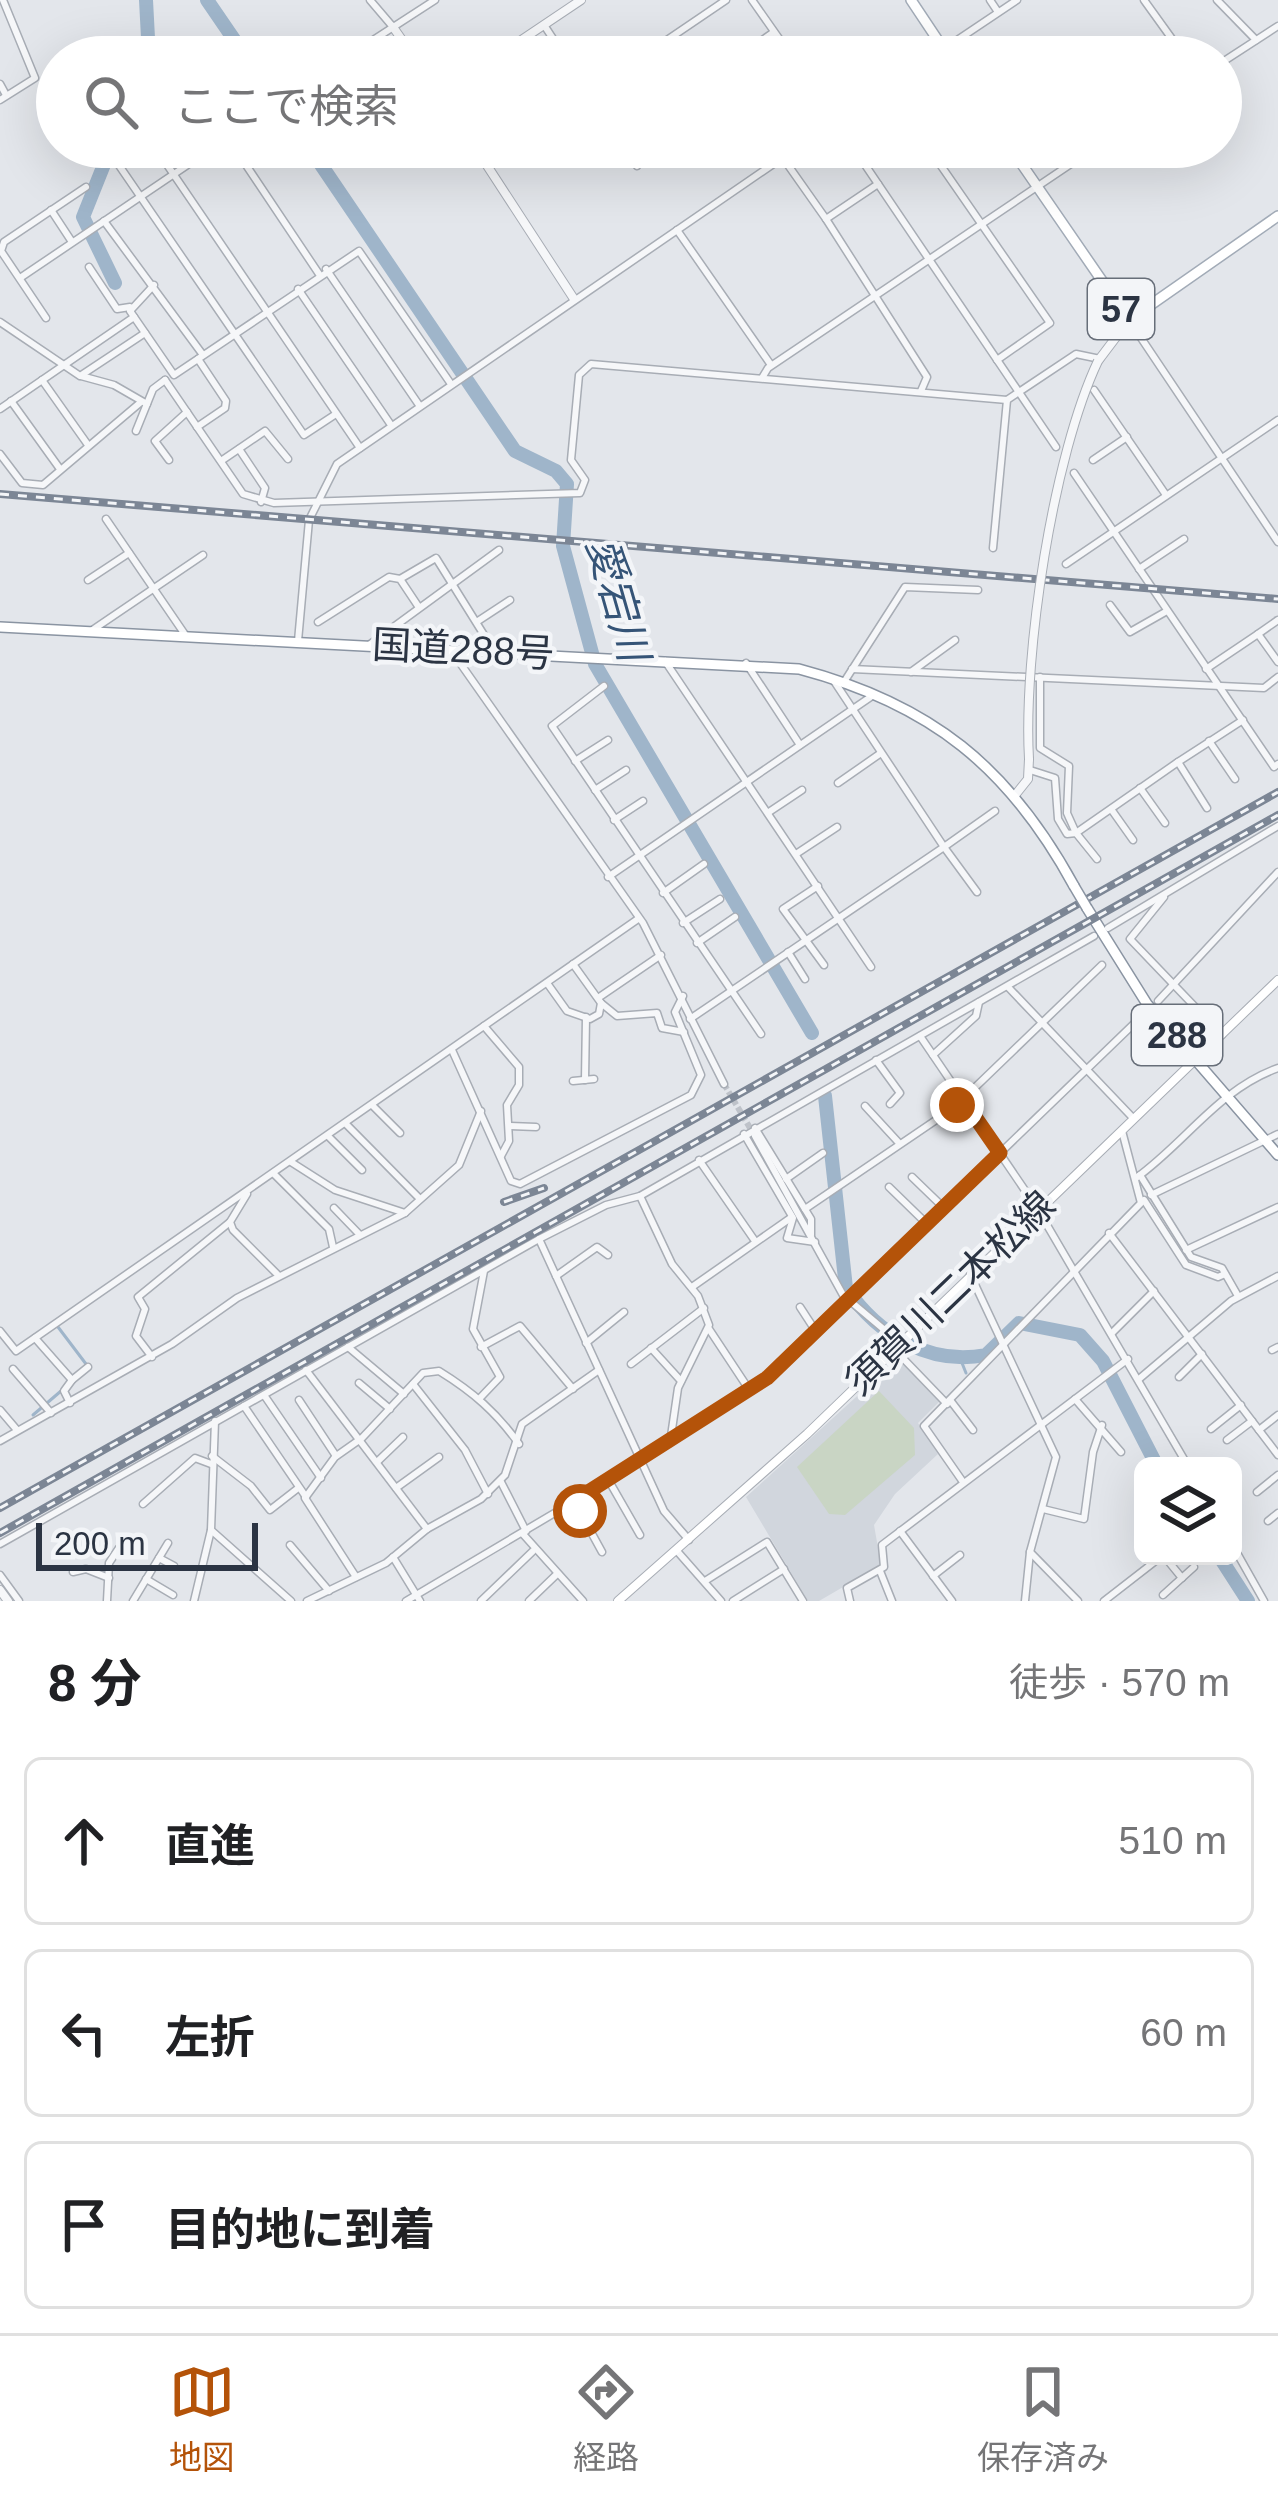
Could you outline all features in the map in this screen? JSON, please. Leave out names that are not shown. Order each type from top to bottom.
[{"type":"main road","points":[[911,0],[935,36]]},
{"type":"main road","name":"57","points":[[1024,168],[1129,320],[1278,216]]},
{"type":"main road","name":"国道288号","points":[[0,627],[746,663],[838,680],[874,694],[948,734],[1016,794],[1135,987],[1272,1137],[1278,1155]]},
{"type":"main road","name":"須賀川二本松線","points":[[618,1601],[897,1346],[1278,980]]},
{"type":"street","points":[[0,83],[3,97],[35,78],[3,0]]},
{"type":"street","points":[[370,0],[399,36]]},
{"type":"street","points":[[379,36],[434,0]]},
{"type":"street","points":[[528,36],[581,0]]},
{"type":"street","points":[[673,36],[725,0]]},
{"type":"street","points":[[752,0],[777,36]]},
{"type":"street","points":[[990,0],[998,12]]},
{"type":"street","points":[[968,36],[1017,0]]},
{"type":"street","points":[[1144,0],[1170,36]]},
{"type":"street","points":[[1217,0],[1256,40]]},
{"type":"street","points":[[544,25],[552,36]]},
{"type":"street","points":[[1242,49],[1278,26]]},
{"type":"street","points":[[768,36],[774,32]]},
{"type":"street","points":[[121,168],[304,435],[336,414]]},
{"type":"street","points":[[168,168],[360,448]]},
{"type":"street","points":[[20,278],[183,168]]},
{"type":"street","points":[[249,168],[420,406]]},
{"type":"street","points":[[489,168],[574,299]]},
{"type":"street","points":[[298,641],[302,556],[318,501],[335,466],[768,168]]},
{"type":"street","points":[[790,168],[927,377],[921,392]]},
{"type":"street","points":[[867,168],[1056,447]]},
{"type":"street","points":[[943,168],[1050,323],[997,360]]},
{"type":"street","points":[[762,378],[771,366],[1065,168]]},
{"type":"street","points":[[826,219],[878,184]]},
{"type":"street","points":[[46,318],[1,251],[4,242],[86,187]]},
{"type":"street","points":[[51,210],[73,243]]},
{"type":"street","points":[[104,221],[154,285],[226,401],[225,408],[197,427]]},
{"type":"street","points":[[677,230],[771,366]]},
{"type":"street","points":[[0,454],[26,484],[43,485],[88,445],[117,427],[155,386],[358,251],[451,384]]},
{"type":"street","points":[[0,270],[11,265]]},
{"type":"street","points":[[89,267],[117,309],[132,312],[187,412],[247,498],[261,502],[574,494],[585,487],[571,460],[578,375],[587,365],[1006,400],[1076,355],[1099,360]]},
{"type":"street","points":[[0,409],[132,312],[154,285]]},
{"type":"street","points":[[298,289],[392,426]]},
{"type":"street","points":[[1016,794],[1029,765],[1028,682],[1074,422],[1099,360],[1129,320],[1278,542]]},
{"type":"street","points":[[0,322],[62,366],[114,385],[144,403]]},
{"type":"street","points":[[81,376],[145,333]]},
{"type":"street","points":[[42,380],[88,445]]},
{"type":"street","points":[[1094,390],[1166,495]]},
{"type":"street","points":[[992,548],[1006,400]]},
{"type":"street","points":[[11,401],[60,469]]},
{"type":"street","points":[[136,431],[144,403]]},
{"type":"street","points":[[169,460],[155,441],[187,412]]},
{"type":"street","points":[[1066,564],[1278,420]]},
{"type":"street","points":[[221,461],[266,431],[288,459]]},
{"type":"street","points":[[1093,460],[1127,436]]},
{"type":"street","points":[[239,449],[265,488],[261,502]]},
{"type":"street","points":[[1074,473],[1274,767],[1278,764]]},
{"type":"street","points":[[106,519],[186,636]]},
{"type":"street","points":[[1139,569],[1184,538]]},
{"type":"street","points":[[369,645],[499,550]]},
{"type":"street","points":[[88,580],[129,553]]},
{"type":"street","points":[[92,631],[203,554]]},
{"type":"street","points":[[318,622],[371,585],[400,579],[434,558],[494,651]]},
{"type":"street","points":[[400,579],[418,606]]},
{"type":"street","points":[[977,892],[852,710],[838,680],[852,669],[904,587],[978,590]]},
{"type":"street","points":[[478,621],[510,600]]},
{"type":"street","points":[[1110,605],[1130,632],[1167,610]]},
{"type":"street","points":[[1207,669],[1278,620]]},
{"type":"street","points":[[1258,634],[1278,662]]},
{"type":"street","points":[[911,672],[955,640]]},
{"type":"street","points":[[452,649],[661,955],[724,1084]]},
{"type":"street","points":[[665,659],[871,967]]},
{"type":"street","points":[[746,663],[800,746]]},
{"type":"street","points":[[852,669],[1278,688]]},
{"type":"street","points":[[1040,677],[1040,748],[1069,766],[1067,813],[1097,859]]},
{"type":"street","points":[[1264,688],[1278,677]]},
{"type":"street","points":[[604,686],[552,724],[760,1034]]},
{"type":"street","points":[[608,877],[874,694]]},
{"type":"street","points":[[1029,765],[1057,781],[1058,819],[1067,834],[1243,720]]},
{"type":"street","points":[[575,761],[608,740]]},
{"type":"street","points":[[1209,741],[1235,779]]},
{"type":"street","points":[[838,783],[881,753]]},
{"type":"street","points":[[1178,762],[1207,808]]},
{"type":"street","points":[[595,790],[626,770]]},
{"type":"street","points":[[1140,788],[1165,824]]},
{"type":"street","points":[[769,812],[802,790]]},
{"type":"street","points":[[614,820],[643,801]]},
{"type":"street","points":[[1111,808],[1133,840]]},
{"type":"street","points":[[690,1019],[995,811]]},
{"type":"street","points":[[1108,928],[1278,826]]},
{"type":"street","points":[[796,854],[837,827]]},
{"type":"street","points":[[663,893],[704,864]]},
{"type":"street","points":[[1158,1001],[1278,872]]},
{"type":"street","points":[[818,886],[783,909],[824,965]]},
{"type":"street","points":[[1164,897],[1161,908],[1130,939],[1222,1035]]},
{"type":"street","points":[[683,922],[720,899]]},
{"type":"street","points":[[697,943],[735,917]]},
{"type":"street","points":[[0,1331],[16,1351],[638,919]]},
{"type":"street","points":[[0,1544],[539,1239],[606,1205],[640,1196],[1094,936]]},
{"type":"street","points":[[788,952],[805,980]]},
{"type":"street","points":[[547,982],[564,1009],[586,1017],[598,1014],[600,1000],[661,955]]},
{"type":"street","points":[[573,964],[617,1016],[657,1013],[662,1028],[684,1032]]},
{"type":"street","points":[[692,1287],[963,1100],[1102,964]]},
{"type":"street","points":[[1008,987],[1132,1117]]},
{"type":"street","points":[[451,1049],[511,1181],[520,1184],[687,1099],[701,1075],[674,1008],[683,996]]},
{"type":"street","points":[[933,1055],[976,1016],[980,1002]]},
{"type":"street","points":[[406,1601],[418,1598],[750,1391],[1144,1014]]},
{"type":"street","points":[[573,1082],[590,1080],[586,1017]]},
{"type":"street","points":[[484,1026],[518,1064],[519,1085],[506,1105],[510,1126],[501,1156]]},
{"type":"street","points":[[920,1035],[1037,1208],[1183,1457]]},
{"type":"street","points":[[876,1060],[900,1093],[890,1104]]},
{"type":"street","points":[[1138,1177],[1174,1150],[1227,1093],[1278,1068]]},
{"type":"street","points":[[372,1105],[400,1133]]},
{"type":"street","points":[[866,1106],[899,1143]]},
{"type":"street","points":[[0,1441],[152,1357],[278,1276],[405,1213],[459,1165],[481,1111]]},
{"type":"street","points":[[346,1124],[420,1199]]},
{"type":"street","points":[[510,1126],[536,1127]]},
{"type":"street","points":[[1120,1128],[1141,1198],[1189,1268],[1218,1277],[1225,1274]]},
{"type":"street","points":[[755,1132],[786,1179],[797,1214],[787,1238],[813,1239]]},
{"type":"street","points":[[755,1132],[797,1214]]},
{"type":"street","points":[[744,1134],[847,1299],[974,1430]]},
{"type":"street","points":[[329,1137],[362,1170]]},
{"type":"street","points":[[1151,1195],[1272,1137]]},
{"type":"street","points":[[786,1179],[824,1153]]},
{"type":"street","points":[[699,1160],[755,1241]]},
{"type":"street","points":[[291,1162],[335,1190],[405,1213]]},
{"type":"street","points":[[273,1173],[329,1229],[333,1247]]},
{"type":"street","points":[[1138,1177],[1186,1250],[1225,1274],[1238,1296]]},
{"type":"street","points":[[912,1178],[943,1207]]},
{"type":"street","points":[[889,1187],[926,1223]]},
{"type":"street","points":[[152,1357],[136,1336],[145,1309],[139,1297],[230,1222],[248,1191]]},
{"type":"street","points":[[640,1196],[672,1264],[692,1287],[709,1329],[750,1391]]},
{"type":"street","points":[[963,1482],[924,1427],[1141,1198]]},
{"type":"street","points":[[1186,1250],[1278,1207]]},
{"type":"street","points":[[334,1208],[360,1235]]},
{"type":"street","points":[[230,1222],[278,1276]]},
{"type":"street","points":[[1109,1234],[1278,1454]]},
{"type":"street","points":[[539,1239],[664,1510],[689,1540]]},
{"type":"street","points":[[556,1276],[597,1246],[608,1255]]},
{"type":"street","points":[[480,1398],[500,1377],[473,1329],[484,1270]]},
{"type":"street","points":[[970,1274],[1056,1456],[1030,1552],[1025,1601]]},
{"type":"street","points":[[1139,1379],[1238,1296],[1278,1276]]},
{"type":"street","points":[[1112,1334],[1154,1291]]},
{"type":"street","points":[[800,1307],[815,1330]]},
{"type":"street","points":[[631,1364],[704,1308]]},
{"type":"street","points":[[586,1343],[624,1312]]},
{"type":"street","points":[[480,1347],[520,1327],[573,1389]]},
{"type":"street","points":[[670,1443],[680,1381],[709,1329]]},
{"type":"street","points":[[35,1338],[72,1380]]},
{"type":"street","points":[[348,1347],[404,1394]]},
{"type":"street","points":[[651,1348],[680,1381]]},
{"type":"street","points":[[1179,1377],[1202,1354]]},
{"type":"street","points":[[850,1601],[847,1588],[885,1564],[882,1545],[1127,1359]]},
{"type":"street","points":[[70,1403],[64,1393],[88,1367]]},
{"type":"street","points":[[13,1369],[51,1413]]},
{"type":"street","points":[[306,1370],[427,1529]]},
{"type":"street","points":[[307,1601],[393,1557],[427,1529],[488,1493],[501,1481],[519,1444],[522,1424],[598,1370]]},
{"type":"street","points":[[306,1497],[336,1456],[358,1440],[423,1373],[439,1371],[480,1398],[504,1420],[519,1444]]},
{"type":"street","points":[[359,1384],[390,1409]]},
{"type":"street","points":[[413,1384],[465,1450],[488,1493]]},
{"type":"street","points":[[264,1395],[321,1478]]},
{"type":"street","points":[[1076,1399],[1121,1452]]},
{"type":"street","points":[[299,1400],[336,1456]]},
{"type":"street","points":[[1211,1429],[1241,1405]]},
{"type":"street","points":[[244,1406],[356,1577]]},
{"type":"street","points":[[0,1410],[18,1431]]},
{"type":"street","points":[[1259,1430],[1278,1415]]},
{"type":"street","points":[[194,1601],[211,1530],[215,1421]]},
{"type":"street","points":[[1227,1440],[1252,1421]]},
{"type":"street","points":[[1043,1509],[1084,1519],[1093,1452],[1102,1425]]},
{"type":"street","points":[[377,1462],[403,1437]]},
{"type":"street","points":[[396,1488],[440,1457]]},
{"type":"street","points":[[143,1504],[195,1458],[211,1460],[251,1486],[270,1510],[296,1489]]},
{"type":"street","points":[[1257,1492],[1278,1475]]},
{"type":"street","points":[[501,1481],[533,1551],[584,1601]]},
{"type":"street","points":[[609,1481],[640,1535]]},
{"type":"street","points":[[574,1501],[602,1552]]},
{"type":"street","points":[[1268,1521],[1278,1513]]},
{"type":"street","points":[[211,1530],[291,1601]]},
{"type":"street","points":[[900,1531],[952,1601]]},
{"type":"street","points":[[705,1581],[765,1542],[801,1598],[791,1601]]},
{"type":"street","points":[[133,1601],[168,1544]]},
{"type":"street","points":[[290,1545],[329,1591]]},
{"type":"street","points":[[107,1601],[109,1563],[119,1548]]},
{"type":"street","points":[[481,1601],[533,1551]]},
{"type":"street","points":[[676,1551],[721,1601]]},
{"type":"street","points":[[1030,1552],[1078,1601]]},
{"type":"street","points":[[933,1576],[960,1555]]},
{"type":"street","points":[[393,1557],[418,1598]]},
{"type":"street","points":[[159,1558],[174,1566]]},
{"type":"street","points":[[1242,1562],[1264,1601]]},
{"type":"street","points":[[1104,1601],[1151,1565]]},
{"type":"street","points":[[1171,1565],[1182,1578]]},
{"type":"street","points":[[1163,1598],[1194,1567]]},
{"type":"street","points":[[73,1572],[86,1568],[109,1578]]},
{"type":"street","points":[[733,1601],[784,1569]]},
{"type":"street","points":[[880,1571],[892,1601]]},
{"type":"street","points":[[0,1575],[19,1601]]},
{"type":"street","points":[[529,1601],[556,1575]]},
{"type":"street","points":[[146,1579],[173,1595]]},
{"type":"street","points":[[0,1590],[8,1601]]},
{"type":"shaded area","points":[[899,1358],[940,1401],[918,1423],[938,1454],[895,1494],[874,1525],[881,1565],[819,1601],[808,1601],[746,1497]]},
{"type":"green space","points":[[879,1391],[914,1428],[915,1455],[845,1515],[829,1514],[797,1467]]},
{"type":"waterway","points":[[146,0],[148,36]]},
{"type":"waterway","name":"愛宕川","points":[[207,0],[232,36]]},
{"type":"waterway","points":[[103,168],[83,217],[115,283]]},
{"type":"waterway","name":"愛宕川","points":[[323,168],[515,451],[556,471],[567,484],[563,546],[595,664],[812,1033]]},
{"type":"waterway","name":"愛宕川","points":[[825,1096],[846,1288],[859,1305],[890,1333],[945,1356],[986,1355],[1019,1323],[1080,1335],[1103,1361],[1152,1457]]},
{"type":"waterway","points":[[58,1327],[86,1364]]},
{"type":"waterway","points":[[960,1358],[966,1373]]},
{"type":"waterway","points":[[33,1415],[61,1391]]},
{"type":"waterway","name":"愛宕川","points":[[1225,1565],[1248,1601]]},
{"type":"tunnel","points":[[724,1084],[753,1133]]},
{"type":"railway","points":[[0,494],[1278,599]]},
{"type":"railway","points":[[0,1508],[1278,792]]},
{"type":"railway","points":[[0,1533],[1278,815]]},
{"type":"railway","points":[[504,1202],[544,1188]]},
{"type":"route","points":[[580,1511],[574,1501],[767,1378],[1000,1153],[964,1101],[957,1105]]}]
